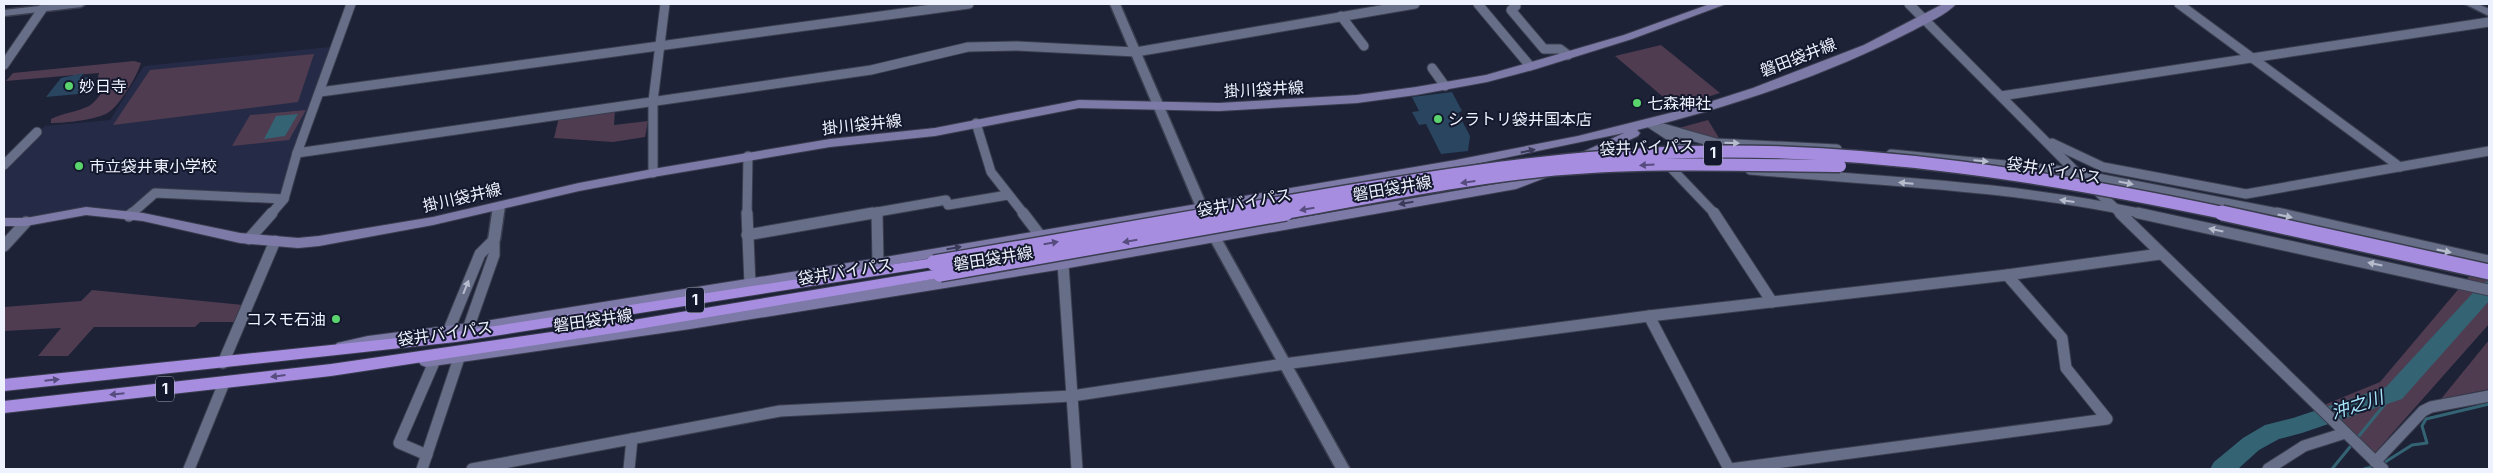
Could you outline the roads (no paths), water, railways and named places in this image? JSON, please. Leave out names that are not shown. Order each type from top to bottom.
[{"type":"highway","name":"袋井バイパス","points":[[4,407],[327,370],[621,327],[1445,174],[1602,156],[1746,152],[1918,163],[2052,181],[2212,210],[2489,272]]},
{"type":"highway","name":"袋井バイパス","points":[[4,385],[456,338],[937,269],[1450,184],[1541,172],[1676,164],[1780,164],[1920,172],[2098,196],[2213,218],[2489,281]]},
{"type":"main road","name":"磐田袋井線","points":[[319,353],[362,341],[448,332],[750,284],[1200,206],[1493,159],[1650,124],[1745,96],[1854,54],[1926,20],[1950,4]]},
{"type":"main road","name":"掛川袋井線","points":[[4,222],[26,222],[86,211],[129,216],[249,239],[318,241],[433,221],[652,173],[830,143],[934,132],[1079,104],[1219,107],[1357,100],[1445,86],[1530,66],[1628,37],[1712,5]]},
{"type":"main road","name":"磐田袋井線","points":[[327,370],[459,358],[680,325],[1063,264],[1214,236],[1516,185],[1593,153],[1650,124]]},
{"type":"street","points":[[4,13],[81,4]]},
{"type":"street","points":[[249,239],[284,199],[297,153],[351,4]]},
{"type":"street","points":[[652,173],[653,101],[665,4]]},
{"type":"street","points":[[320,92],[660,44],[970,4]]},
{"type":"street","points":[[1114,4],[1160,106],[1214,236],[1343,469]]},
{"type":"street","points":[[297,153],[871,70],[968,48],[1017,46],[1074,51],[1136,52],[1415,4]]},
{"type":"street","points":[[1478,4],[1530,66]]},
{"type":"street","points":[[1514,4],[1516,6],[1511,10],[1544,49],[1560,49],[1568,55]]},
{"type":"street","points":[[1909,4],[2078,174],[2116,208],[2160,254],[2378,465],[2423,412],[2431,407],[2489,396]]},
{"type":"street","points":[[2179,4],[2400,167]]},
{"type":"street","points":[[2470,4],[2489,13]]},
{"type":"street","points":[[4,65],[43,8]]},
{"type":"street","points":[[1341,16],[1364,46]]},
{"type":"street","points":[[2001,96],[2489,22]]},
{"type":"street","points":[[1432,68],[1445,86]]},
{"type":"street","points":[[976,123],[984,144],[991,172],[1039,234]]},
{"type":"street","points":[[1650,124],[1696,154],[1722,165],[1746,170],[1976,189],[2116,208],[2489,290]]},
{"type":"street","points":[[1650,124],[1716,143],[1794,146],[2003,163],[2078,174],[2187,195],[2489,261]]},
{"type":"street","points":[[4,165],[37,132]]},
{"type":"street","points":[[2045,140],[2102,167],[2246,194],[2489,151]]},
{"type":"street","points":[[748,156],[747,234],[750,284]]},
{"type":"street","points":[[1722,165],[1701,169],[1672,170],[1715,214],[1772,302]]},
{"type":"street","points":[[129,216],[155,192],[284,199]]},
{"type":"street","points":[[747,234],[946,200],[948,204],[1008,195]]},
{"type":"street","points":[[468,328],[494,255],[494,240],[499,206]]},
{"type":"street","points":[[876,212],[878,262]]},
{"type":"street","points":[[4,246],[26,222]]},
{"type":"street","points":[[448,332],[480,254],[494,240]]},
{"type":"street","points":[[223,363],[275,241]]},
{"type":"street","points":[[472,469],[780,411],[1072,396],[1284,364],[1649,316],[2007,275],[2160,254]]},
{"type":"street","points":[[1063,264],[1077,469]]},
{"type":"street","points":[[1649,316],[1730,469],[2108,419],[2066,368],[2062,338],[2007,275]]},
{"type":"street","points":[[422,469],[459,358]]},
{"type":"street","points":[[427,455],[399,443],[435,360]]},
{"type":"street","points":[[189,469],[224,382]]},
{"type":"street","points":[[2268,469],[2304,446],[2345,433]]},
{"type":"street","points":[[630,469],[632,439]]},
{"type":"waterway","name":"沖之川","points":[[2222,469],[2251,444],[2273,431],[2294,427],[2394,393],[2489,288]]},
{"type":"waterway","points":[[2332,469],[2394,393]]},
{"type":"waterway","points":[[2382,464],[2412,445],[2427,443],[2422,426],[2426,419],[2489,404]]},
{"type":"waterway","points":[[2364,469],[2376,466]]},
{"type":"place","name":"妙日寺","points":[[69,86]]},
{"type":"place","name":"七森神社","points":[[1637,103]]},
{"type":"place","name":"シラトリ袋井国本店","points":[[1438,119]]},
{"type":"place","name":"市立袋井東小学校","points":[[79,166]]},
{"type":"place","name":"コスモ石油","points":[[336,319]]}]
